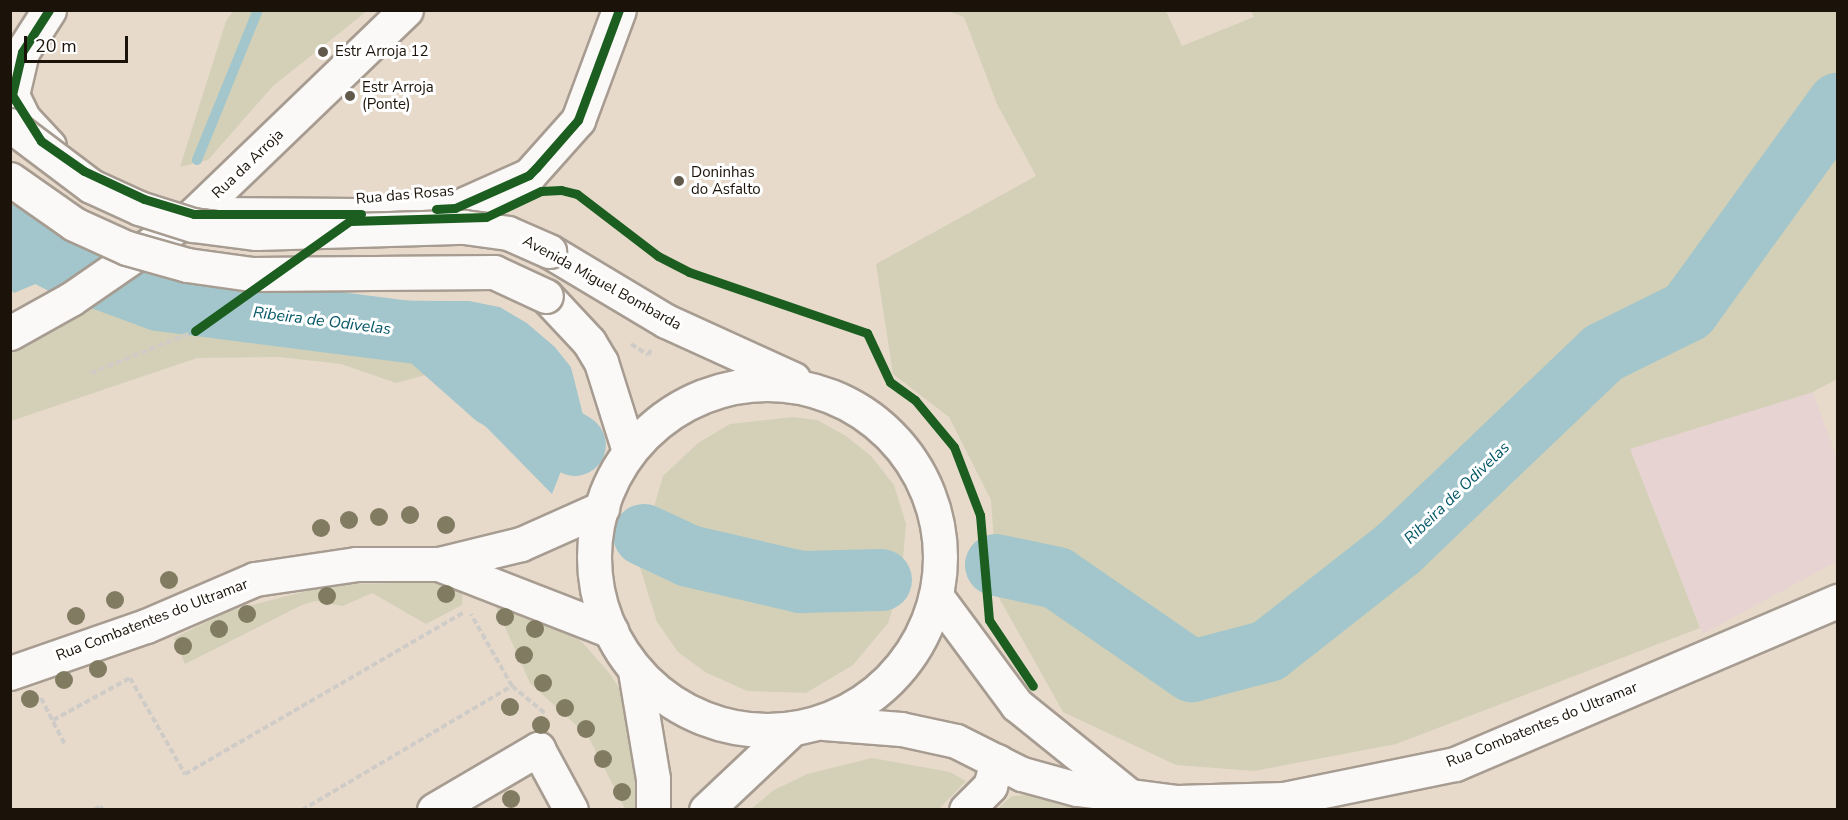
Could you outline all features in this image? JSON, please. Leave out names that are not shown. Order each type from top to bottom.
[{"type":"main road","name":"Rua das Rosas","points":[[49,10],[22,52],[15,73],[12,95],[23,118],[41,141],[84,171],[187,219],[358,214],[455,208],[529,175],[578,120],[619,10]]},
{"type":"main road","name":"Rua da Arroja","points":[[10,333],[71,299],[187,219],[406,10]]},
{"type":"main road","name":"Avenida Miguel Bombarda","points":[[10,125],[91,186],[139,208],[193,225],[256,233],[486,229],[530,241],[666,321],[863,410],[903,446],[929,492],[942,544],[937,597],[915,651],[907,660],[875,695],[824,723]]},
{"type":"main road","points":[[10,179],[74,224],[127,248],[187,265],[252,274],[494,273],[546,296],[597,355],[613,390],[629,451]]},
{"type":"main road","points":[[814,388],[763,382],[712,391],[666,415],[629,451],[611,481],[602,508],[593,559],[597,592],[611,631],[635,671],[679,708],[733,729],[791,730],[824,723]]},
{"type":"main road","name":"Rua Combatentes do Ultramar","points":[[18,671],[146,626],[255,579],[356,564],[439,564],[521,544],[602,508]]},
{"type":"main road","name":"Rua Combatentes do Ultramar","points":[[439,564],[611,631]]},
{"type":"main road","name":"Rua Combatentes do Ultramar","points":[[937,597],[1017,705],[1126,793]]},
{"type":"main road","name":"Rua Combatentes do Ultramar","points":[[824,723],[927,734],[956,741],[1050,783],[1177,802],[1284,799],[1455,764],[1838,601]]},
{"type":"main road","points":[[635,671],[653,779],[653,810]]},
{"type":"main road","points":[[706,810],[791,730]]},
{"type":"main road","points":[[434,810],[538,749],[571,810]]},
{"type":"main road","points":[[966,810],[990,786],[997,761]]},
{"type":"path","points":[[91,373],[195,332],[241,299]]},
{"type":"path","points":[[53,720],[130,678],[185,774],[469,610],[512,686],[553,720]]},
{"type":"path","points":[[18,671],[53,720],[65,745]]},
{"type":"path","points":[[302,810],[512,686]]},
{"type":"path","points":[[94,810],[100,806],[103,810]]},
{"type":"shaded area","points":[[234,10],[367,11],[273,86],[208,160],[180,167],[226,21]]},
{"type":"shaded area","points":[[948,11],[1166,11],[1182,46],[1254,17],[1251,11],[1837,11],[1837,379],[1813,392],[1630,449],[1700,628],[1396,744],[1254,771],[1176,765],[1063,712],[998,596],[991,500],[949,417],[893,374],[876,264],[1036,176],[997,104],[964,17]]},
{"type":"shaded area","points":[[139,281],[274,299],[373,300],[433,373],[396,383],[341,364],[279,357],[197,358],[11,421],[10,351]]},
{"type":"shaded area","points":[[1813,392],[1837,459],[1837,561],[1703,634],[1629,448]]},
{"type":"shaded area","points":[[793,417],[817,420],[846,436],[871,456],[894,485],[906,524],[901,582],[888,623],[853,665],[806,693],[747,691],[705,672],[678,652],[657,622],[638,561],[663,476],[698,443],[730,424]]},
{"type":"shaded area","points":[[463,582],[462,605],[426,624],[372,593],[343,606],[315,601],[302,605],[185,664],[174,638],[229,611],[334,584]]},
{"type":"shaded area","points":[[496,607],[538,621],[553,620],[583,643],[610,674],[627,700],[640,780],[636,809],[625,809],[588,736],[530,683]]},
{"type":"shaded area","points":[[872,758],[950,772],[966,781],[939,809],[751,809],[774,790],[807,774]]},
{"type":"shaded area","points":[[1029,795],[1084,809],[997,809],[1012,796]]},
{"type":"water","points":[[11,217],[51,251],[83,264],[14,293],[11,289]]},
{"type":"water","points":[[373,300],[470,301],[500,307],[527,323],[555,347],[571,367],[583,415],[552,494],[433,373]]},
{"type":"pier","points":[[10,214],[53,248],[86,265],[51,251]]},
{"type":"pier","points":[[373,297],[470,298],[501,305],[529,321],[558,345],[574,366],[581,385],[580,399],[571,367],[555,347],[527,323],[500,307],[470,301],[370,300]]},
{"type":"waterway","points":[[197,160],[258,10]]},
{"type":"waterway","name":"Ribeira de Odivelas","points":[[996,565],[1057,578],[1192,671],[1268,651],[1398,549],[1603,353],[1688,311],[1838,104]]},
{"type":"waterway","name":"Ribeira de Odivelas","points":[[10,236],[72,268],[159,300],[425,334],[494,395],[575,445]]},
{"type":"waterway","name":"Ribeira de Odivelas","points":[[644,535],[689,556],[801,582],[881,580]]},
{"type":"cycle path","points":[[49,10],[22,52],[12,95],[41,141],[84,171],[144,199],[194,214],[361,214]]},
{"type":"cycle path","points":[[436,209],[455,208],[529,175],[536,168],[578,120],[619,10]]},
{"type":"cycle path","points":[[195,331],[350,221],[486,217],[541,191],[561,190],[577,194],[658,256],[689,272],[867,333],[890,382],[915,400],[954,447],[980,515],[989,620],[1033,686]]},
{"type":"place","name":"Estr Arroja 12","points":[[323,52]]},
{"type":"place","name":"Estr Arroja (Ponte)","points":[[350,96]]},
{"type":"place","name":"Doninhas do Asfalto","points":[[679,181]]}]
